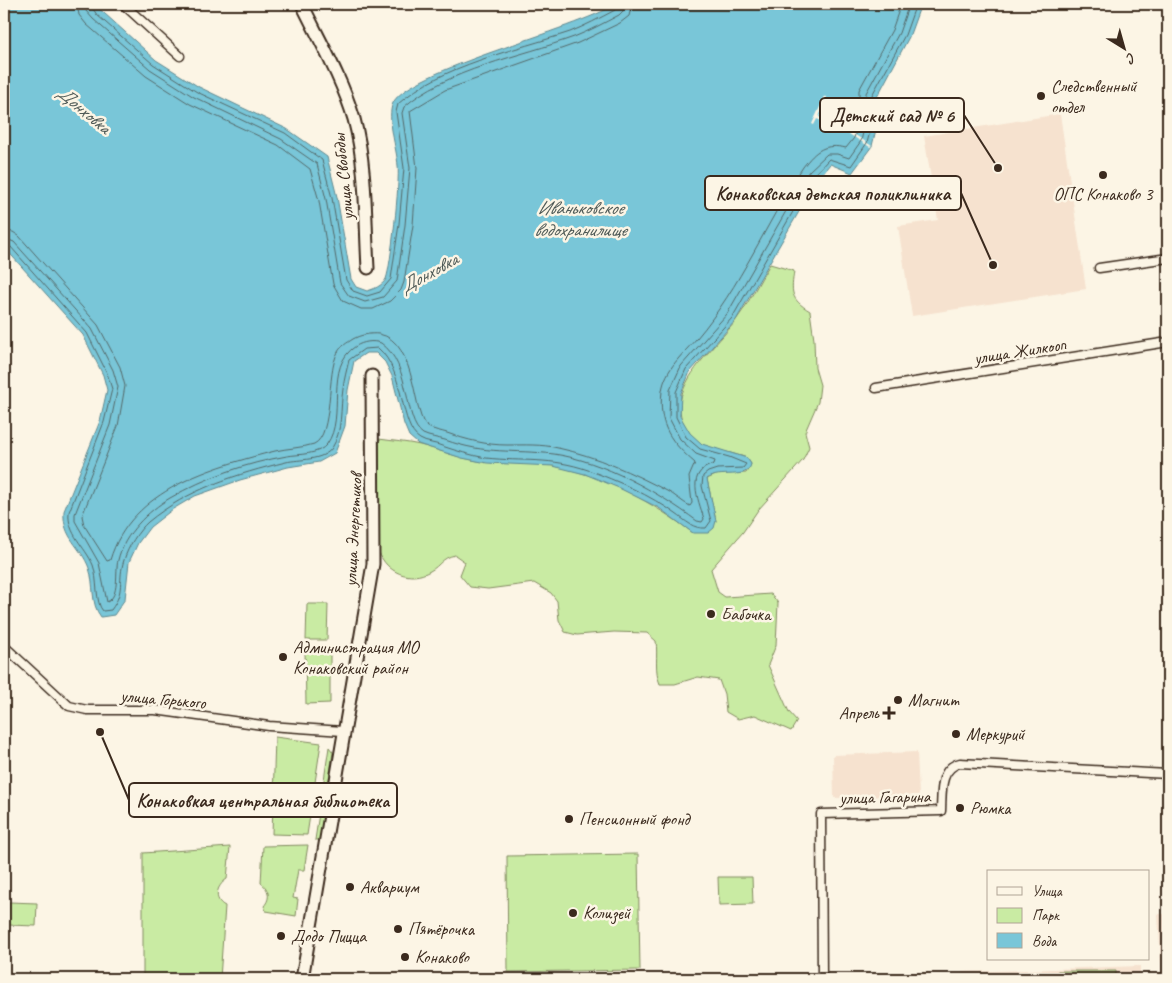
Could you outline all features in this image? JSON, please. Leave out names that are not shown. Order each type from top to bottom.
[{"type":"main road","name":"улица Свободы","points":[[302,4],[343,89],[357,131],[362,163],[368,268]]},
{"type":"main road","name":"улица Энергетиков","points":[[302,979],[372,564],[372,376]]},
{"type":"street","points":[[123,4],[180,56]]},
{"type":"street","points":[[1100,268],[1168,258]]},
{"type":"street","name":"улица Жилкооп","points":[[876,388],[1168,342]]},
{"type":"street","name":"улица Горького","points":[[4,646],[69,706],[87,710],[155,710],[269,726],[343,731]]},
{"type":"street","name":"улица Гагарина","points":[[822,979],[821,814],[941,811],[942,786],[946,772],[952,765],[960,763],[1168,774]]},
{"type":"shaded area","points":[[1060,114],[1086,289],[912,316],[898,226],[938,220],[924,136]]},
{"type":"shaded area","points":[[917,752],[919,795],[834,798],[833,755]]},
{"type":"shaded area","points":[[1158,914],[1168,914],[1168,979],[1162,979]]},
{"type":"shaded area","points":[[1140,966],[1140,979],[963,979],[962,972]]},
{"type":"green space","points":[[770,264],[794,271],[792,290],[795,299],[810,311],[815,368],[820,385],[818,402],[805,432],[809,447],[803,460],[758,510],[743,532],[711,569],[718,592],[725,597],[771,594],[778,603],[776,645],[768,665],[789,712],[797,721],[791,731],[755,715],[738,719],[726,712],[724,694],[719,680],[698,677],[675,684],[660,684],[658,679],[656,641],[647,633],[614,632],[577,635],[565,632],[559,620],[557,601],[551,593],[534,583],[488,589],[470,587],[460,575],[465,562],[455,555],[444,560],[434,569],[415,576],[400,574],[382,559],[379,552],[379,439],[420,445],[478,461],[535,464],[573,470],[610,483],[661,511],[693,533],[716,521],[707,479],[718,474],[746,473],[751,464],[747,458],[700,443],[686,427],[680,412],[681,396],[688,380],[698,365],[739,316]]},
{"type":"green space","points":[[307,604],[328,604],[327,640],[306,640]]},
{"type":"green space","points":[[305,651],[330,651],[330,703],[306,704]]},
{"type":"green space","points":[[275,737],[321,743],[307,835],[272,834]]},
{"type":"green space","points":[[329,747],[333,752],[320,840],[315,840]]},
{"type":"green space","points":[[308,845],[304,870],[298,870],[293,898],[298,899],[296,916],[266,911],[264,906],[268,900],[268,894],[266,888],[261,883],[263,846]]},
{"type":"green space","points":[[230,847],[227,879],[220,885],[217,893],[217,897],[225,906],[220,979],[143,979],[143,853]]},
{"type":"green space","name":"Колизей","points":[[638,854],[640,970],[508,972],[507,856]]},
{"type":"green space","points":[[718,877],[752,877],[753,904],[719,905]]},
{"type":"green space","points":[[9,902],[37,903],[36,926],[8,925]]},
{"type":"green space","points":[[1058,971],[1116,971],[1116,979],[1058,979]]},
{"type":"water","name":"Иваньковское водохранилище","points":[[4,4],[94,4],[156,60],[199,87],[287,129],[327,157],[337,197],[351,279],[356,287],[367,291],[380,285],[386,279],[393,242],[398,175],[391,125],[391,109],[393,103],[405,90],[429,77],[566,26],[616,4],[921,4],[909,37],[877,97],[878,121],[872,146],[852,173],[830,164],[818,179],[736,320],[690,372],[681,393],[680,416],[690,433],[702,444],[747,458],[751,464],[745,472],[712,476],[707,479],[716,521],[714,528],[708,533],[693,533],[659,508],[585,474],[553,466],[487,463],[462,458],[418,444],[409,436],[404,424],[392,376],[385,362],[376,353],[366,353],[354,361],[348,390],[345,426],[335,453],[319,462],[288,467],[240,480],[195,496],[173,509],[150,527],[138,543],[129,562],[125,599],[114,615],[101,617],[95,606],[89,568],[86,560],[69,535],[64,520],[64,511],[100,421],[107,390],[103,375],[83,335],[4,247]]},
{"type":"pier","points":[[825,96],[827,97],[819,117],[849,131],[872,146],[870,147],[844,131],[817,119],[814,125],[812,124]]},
{"type":"place","name":"Следственный отдел","points":[[1041,96]]},
{"type":"place","name":"Детский сад № 6","points":[[998,168]]},
{"type":"place","name":"ОПС Конаково 3","points":[[1103,175]]},
{"type":"place","name":"Конаковская детская поликлиника","points":[[993,265]]},
{"type":"place","name":"Бабочка","points":[[711,614]]},
{"type":"place","name":"Администрация МО Конаковский район","points":[[283,657]]},
{"type":"place","name":"Магнит","points":[[898,700]]},
{"type":"place","name":"Апрель","points":[[889,713]]},
{"type":"place","name":"Конаковкая центральная библиотека","points":[[100,732]]},
{"type":"place","name":"Меркурий","points":[[956,734]]},
{"type":"place","name":"Рюмка","points":[[960,808]]},
{"type":"place","name":"Пенсионный фонд","points":[[569,819]]},
{"type":"place","name":"Аквариум","points":[[350,887]]},
{"type":"place","name":"Колизей","points":[[573,913]]},
{"type":"place","name":"Пятёрочка","points":[[398,929]]},
{"type":"place","name":"Додо Пицца","points":[[281,936]]},
{"type":"place","name":"Конаково","points":[[405,957]]},
{"type":"water label","name":"Донховка","points":[[84,110]]},
{"type":"water label","name":"Донховка","points":[[429,273]]}]
